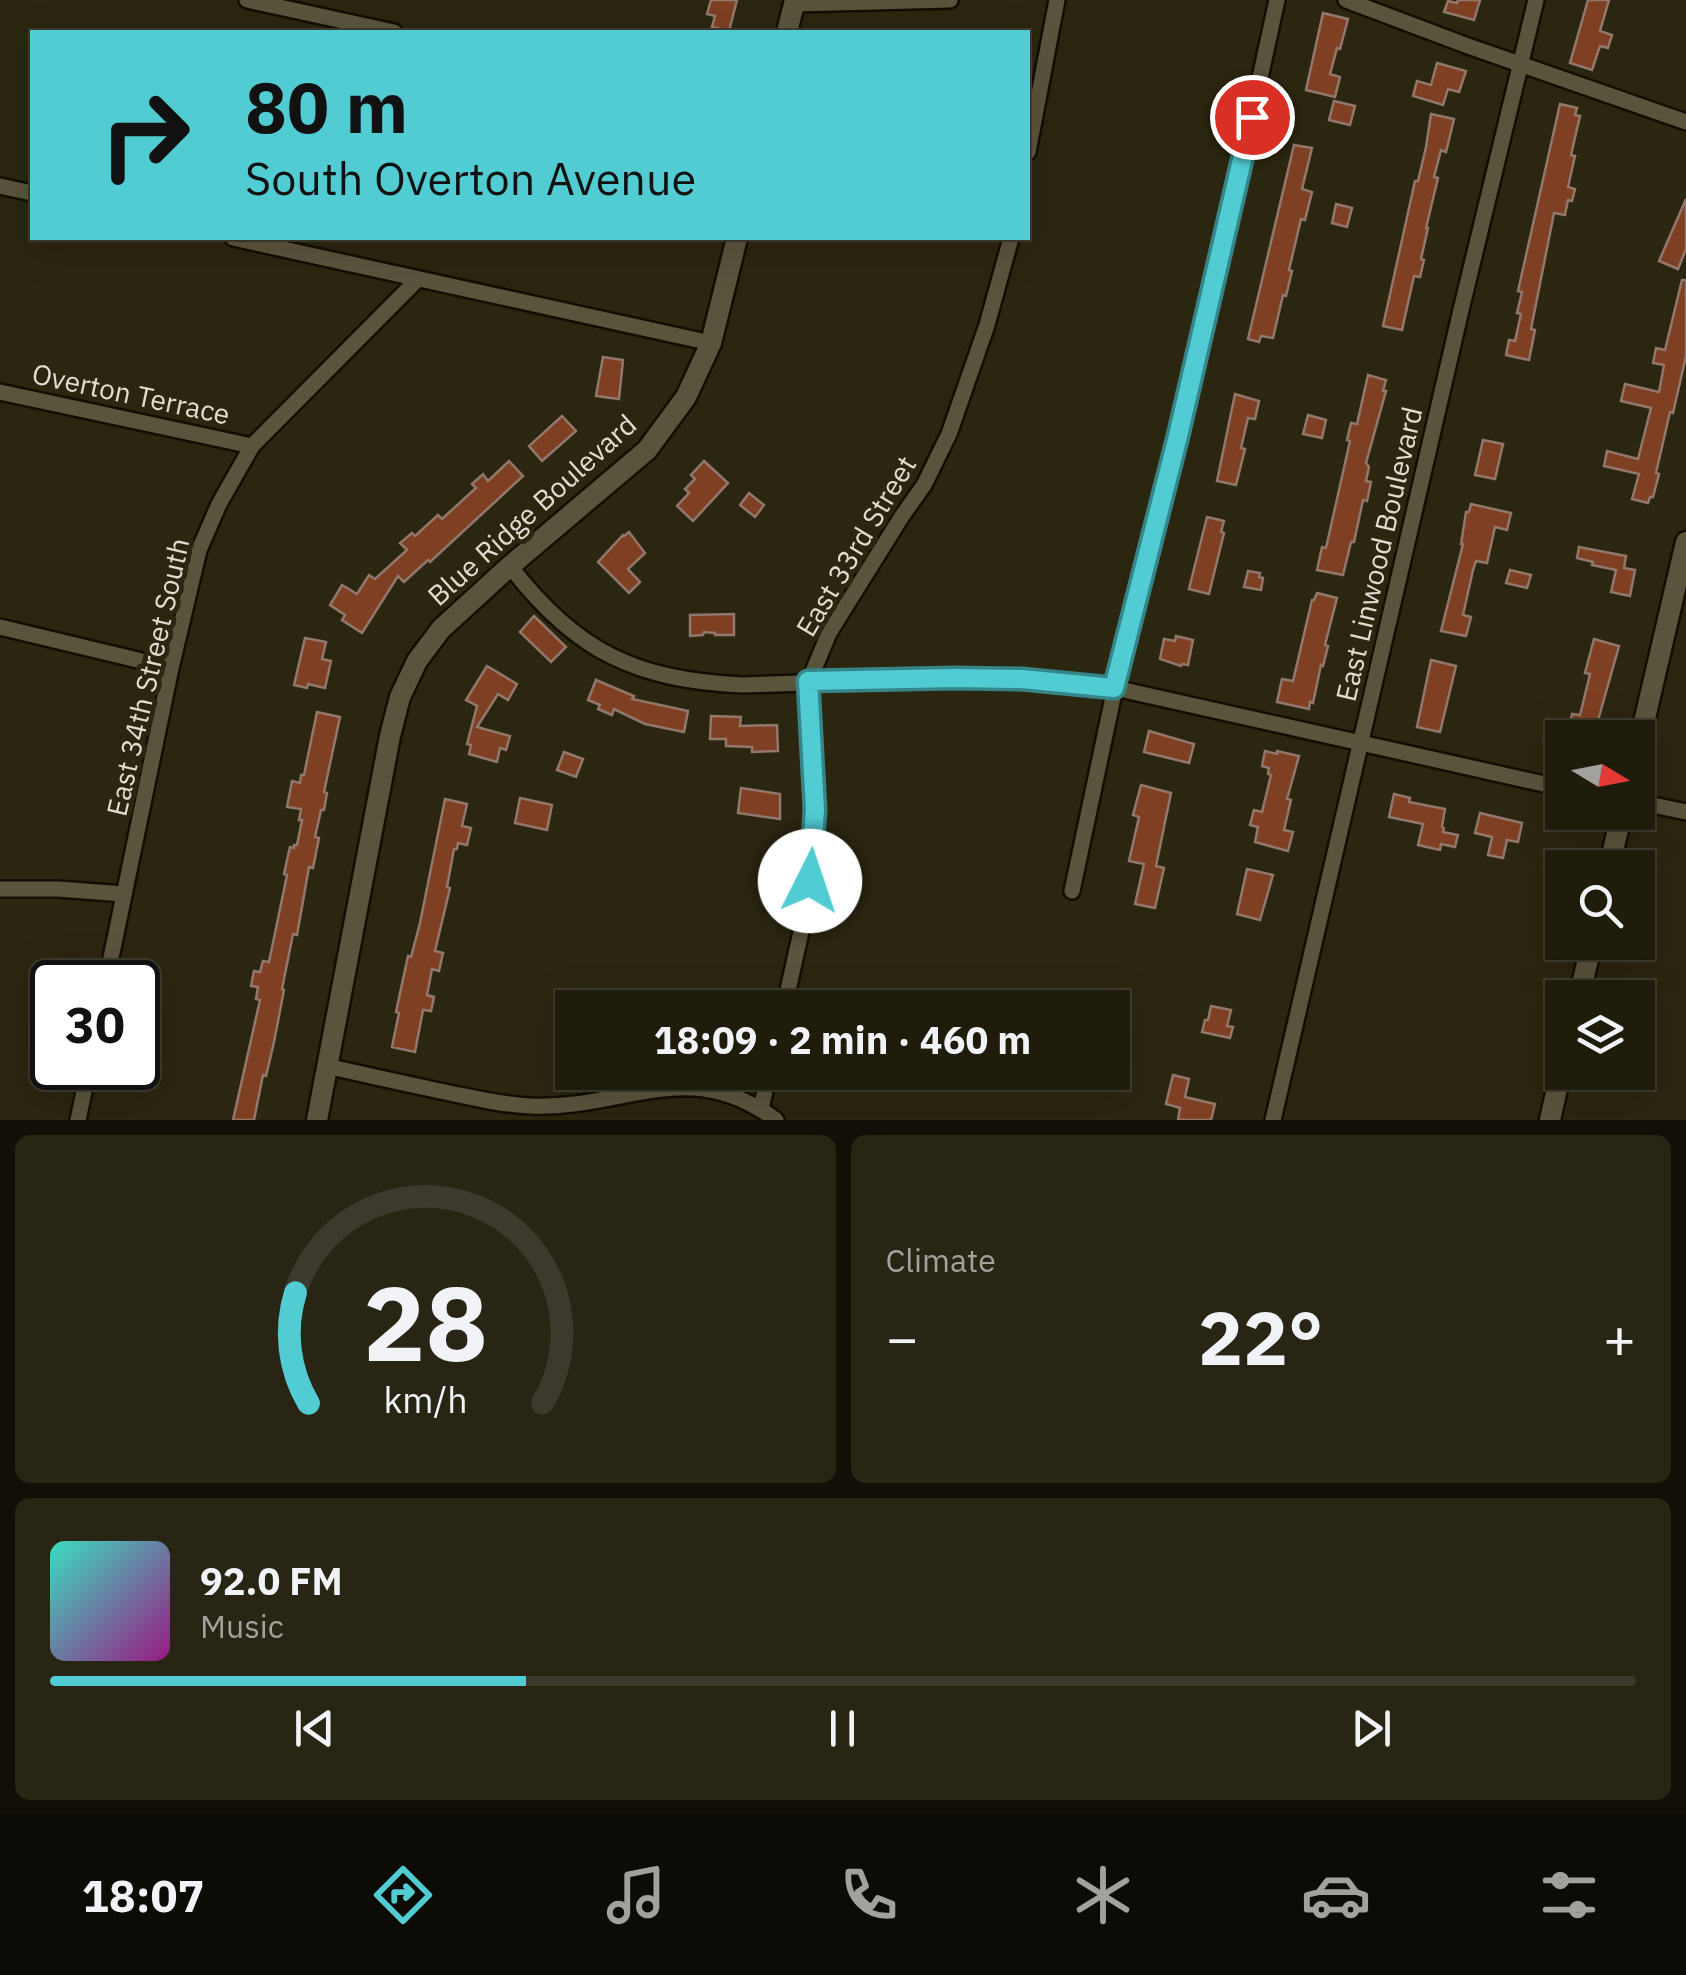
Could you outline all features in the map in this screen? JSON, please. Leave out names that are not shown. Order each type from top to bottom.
[{"type":"street","points":[[247,0],[385,30]]},
{"type":"street","points":[[788,30],[795,2],[950,0]]},
{"type":"street","points":[[1030,142],[1057,0]]},
{"type":"street","points":[[1072,890],[1114,688],[1226,234],[1277,0]]},
{"type":"street","points":[[1346,0],[1686,122]]},
{"type":"street","name":"East Linwood Boulevard","points":[[1273,1120],[1536,0]]},
{"type":"street","points":[[0,186],[30,193]]},
{"type":"street","points":[[242,240],[711,343]]},
{"type":"street","name":"Blue Ridge Boulevard","points":[[317,1120],[400,697],[418,661],[441,629],[647,450],[686,397],[711,343],[737,240]]},
{"type":"street","name":"East 33rd Street","points":[[788,990],[806,914],[815,810],[808,681],[829,633],[924,485],[950,434],[987,324],[1009,240]]},
{"type":"street","name":"East 34th Street South","points":[[110,960],[171,668],[199,550],[218,504],[252,446],[418,279]]},
{"type":"street","name":"Overton Terrace","points":[[0,392],[252,446]]},
{"type":"street","points":[[1645,720],[1686,542]]},
{"type":"street","points":[[510,566],[558,620],[591,646],[620,662],[666,676],[743,685],[955,678],[1022,679],[1114,688],[1545,784]]},
{"type":"street","points":[[0,628],[171,668]]},
{"type":"street","points":[[1655,806],[1686,812]]},
{"type":"street","points":[[0,889],[124,894]]},
{"type":"street","points":[[327,1066],[494,1102],[534,1106],[579,1104],[668,1087],[706,1088],[728,1093],[776,1120]]},
{"type":"street","points":[[78,1120],[84,1090]]},
{"type":"street","points":[[761,1109],[765,1090]]},
{"type":"street","points":[[1550,1120],[1557,1090]]},
{"type":"building","points":[[711,0],[737,0],[729,30],[712,27],[715,16],[707,14]]},
{"type":"building","points":[[1480,0],[1474,20],[1444,12],[1448,1]]},
{"type":"building","points":[[1588,0],[1609,0],[1600,31],[1612,35],[1608,48],[1600,46],[1592,70],[1570,63]]},
{"type":"building","points":[[1323,13],[1348,19],[1330,74],[1340,77],[1335,97],[1306,90]]},
{"type":"building","points":[[1437,63],[1466,71],[1459,92],[1448,89],[1443,105],[1413,96],[1417,81],[1431,85]]},
{"type":"building","points":[[1334,101],[1355,106],[1350,125],[1329,120]]},
{"type":"building","points":[[1560,104],[1577,108],[1575,115],[1580,116],[1568,187],[1575,189],[1565,215],[1554,213],[1531,329],[1535,330],[1529,360],[1506,355],[1509,340],[1515,341],[1521,314],[1517,313],[1522,292],[1518,291]]},
{"type":"building","points":[[1431,114],[1454,119],[1446,152],[1441,150],[1434,177],[1438,178],[1426,228],[1421,259],[1424,260],[1420,277],[1414,276],[1402,330],[1383,326]]},
{"type":"building","points":[[1294,145],[1312,148],[1302,189],[1312,192],[1305,220],[1301,219],[1289,270],[1292,271],[1273,338],[1261,336],[1259,342],[1248,339]]},
{"type":"building","points":[[1686,199],[1686,249],[1678,269],[1659,261]]},
{"type":"building","points":[[1336,204],[1352,208],[1347,227],[1332,223]]},
{"type":"building","points":[[1682,280],[1686,280],[1686,356],[1656,473],[1659,474],[1648,503],[1632,499],[1639,474],[1604,466],[1607,451],[1638,459],[1651,408],[1621,401],[1625,384],[1659,392],[1664,365],[1653,363],[1656,348],[1665,350]]},
{"type":"building","points":[[603,357],[623,360],[619,399],[596,396]]},
{"type":"building","points":[[1368,375],[1386,380],[1386,391],[1366,463],[1366,481],[1371,482],[1367,501],[1363,500],[1343,575],[1317,570],[1322,547],[1326,548],[1351,423],[1357,424]]},
{"type":"building","points":[[1235,394],[1259,401],[1255,419],[1248,418],[1236,485],[1217,481]]},
{"type":"building","points":[[1308,415],[1326,420],[1322,438],[1303,434]]},
{"type":"building","points":[[562,416],[576,431],[542,461],[529,446]]},
{"type":"building","points":[[1483,440],[1503,444],[1495,479],[1475,475]]},
{"type":"building","points":[[509,461],[523,476],[430,562],[404,582],[398,576],[362,633],[342,620],[345,615],[330,605],[342,585],[357,594],[369,575],[375,579],[407,550],[400,543],[412,533],[415,536],[438,515],[442,519],[476,488],[472,484],[483,474],[488,481]]},
{"type":"building","points":[[704,461],[728,483],[693,521],[677,506],[689,493],[685,489],[695,479],[691,475]]},
{"type":"building","points":[[749,493],[764,505],[755,517],[740,505]]},
{"type":"building","points":[[1471,504],[1511,513],[1507,530],[1495,527],[1487,563],[1476,561],[1463,615],[1471,617],[1466,636],[1441,631],[1463,544],[1466,512]]},
{"type":"building","points":[[1207,517],[1224,521],[1209,594],[1189,589]]},
{"type":"building","points":[[629,532],[645,553],[628,569],[640,582],[629,593],[598,562]]},
{"type":"building","points":[[1579,547],[1626,556],[1624,568],[1635,570],[1630,596],[1611,592],[1616,570],[1577,558]]},
{"type":"building","points":[[1510,570],[1531,575],[1527,588],[1506,583]]},
{"type":"building","points":[[1248,571],[1260,573],[1261,590],[1244,587]]},
{"type":"building","points":[[1317,593],[1337,598],[1323,666],[1309,709],[1277,702],[1282,679],[1293,681]]},
{"type":"building","points":[[734,614],[734,635],[704,632],[690,636],[690,615]]},
{"type":"building","points":[[534,616],[566,647],[551,662],[520,632]]},
{"type":"building","points":[[1176,636],[1193,640],[1188,665],[1160,659],[1164,639],[1175,641]]},
{"type":"building","points":[[305,638],[326,642],[322,659],[331,661],[325,688],[294,685]]},
{"type":"building","points":[[1594,639],[1619,646],[1598,720],[1571,720],[1572,714],[1580,715],[1590,674],[1585,673]]},
{"type":"building","points":[[1431,660],[1456,666],[1440,732],[1417,727]]},
{"type":"building","points":[[487,666],[517,684],[508,700],[498,694],[477,727],[510,736],[506,750],[500,748],[497,762],[469,754],[471,745],[467,744],[477,706],[466,700]]},
{"type":"building","points":[[596,680],[634,696],[632,699],[688,711],[684,732],[645,724],[614,709],[612,715],[598,709],[600,705],[588,700]]},
{"type":"building","points":[[317,712],[340,717],[324,792],[324,810],[315,837],[319,838],[313,868],[309,867],[297,935],[293,934],[274,1042],[254,1120],[233,1120],[260,1000],[256,999],[258,987],[251,986],[254,971],[260,972],[263,961],[269,962],[290,847],[297,845],[302,820],[301,809],[287,807],[292,781],[300,783],[304,775]]},
{"type":"building","points":[[711,716],[741,717],[740,726],[777,725],[778,751],[752,752],[752,747],[726,746],[726,739],[710,739]]},
{"type":"building","points":[[1149,731],[1194,744],[1189,763],[1144,752]]},
{"type":"building","points":[[1265,751],[1299,756],[1287,799],[1291,800],[1284,830],[1293,832],[1288,851],[1255,842],[1258,827],[1250,825],[1254,810],[1262,812],[1271,775],[1269,768],[1262,766]]},
{"type":"building","points":[[564,752],[583,759],[576,777],[557,770]]},
{"type":"building","points":[[1141,785],[1171,793],[1156,866],[1164,868],[1155,908],[1135,904],[1144,864],[1129,861],[1139,817],[1133,815]]},
{"type":"building","points":[[741,788],[780,794],[780,819],[738,813]]},
{"type":"building","points":[[1394,794],[1410,798],[1409,802],[1445,809],[1443,832],[1458,835],[1455,847],[1441,844],[1440,850],[1418,845],[1423,824],[1389,817]]},
{"type":"building","points":[[520,798],[552,805],[547,830],[515,823]]},
{"type":"building","points":[[445,799],[467,804],[462,826],[471,828],[467,845],[458,843],[454,849],[447,887],[450,888],[435,951],[443,953],[439,971],[432,969],[427,995],[434,997],[431,1011],[423,1010],[415,1052],[392,1047],[399,1013],[396,1012],[420,923]]},
{"type":"building","points":[[1480,813],[1522,823],[1518,842],[1507,840],[1503,858],[1488,855],[1492,837],[1475,833]]},
{"type":"building","points":[[1247,869],[1273,875],[1260,920],[1237,914]]},
{"type":"building","points":[[1211,1006],[1231,1010],[1227,1026],[1233,1027],[1230,1038],[1202,1032]]},
{"type":"building","points":[[1173,1075],[1189,1079],[1185,1097],[1215,1104],[1211,1120],[1178,1120],[1180,1108],[1166,1104]]},
{"type":"route","points":[[810,881],[815,810],[808,681],[1022,679],[1114,688],[1178,436],[1252,117]]}]
